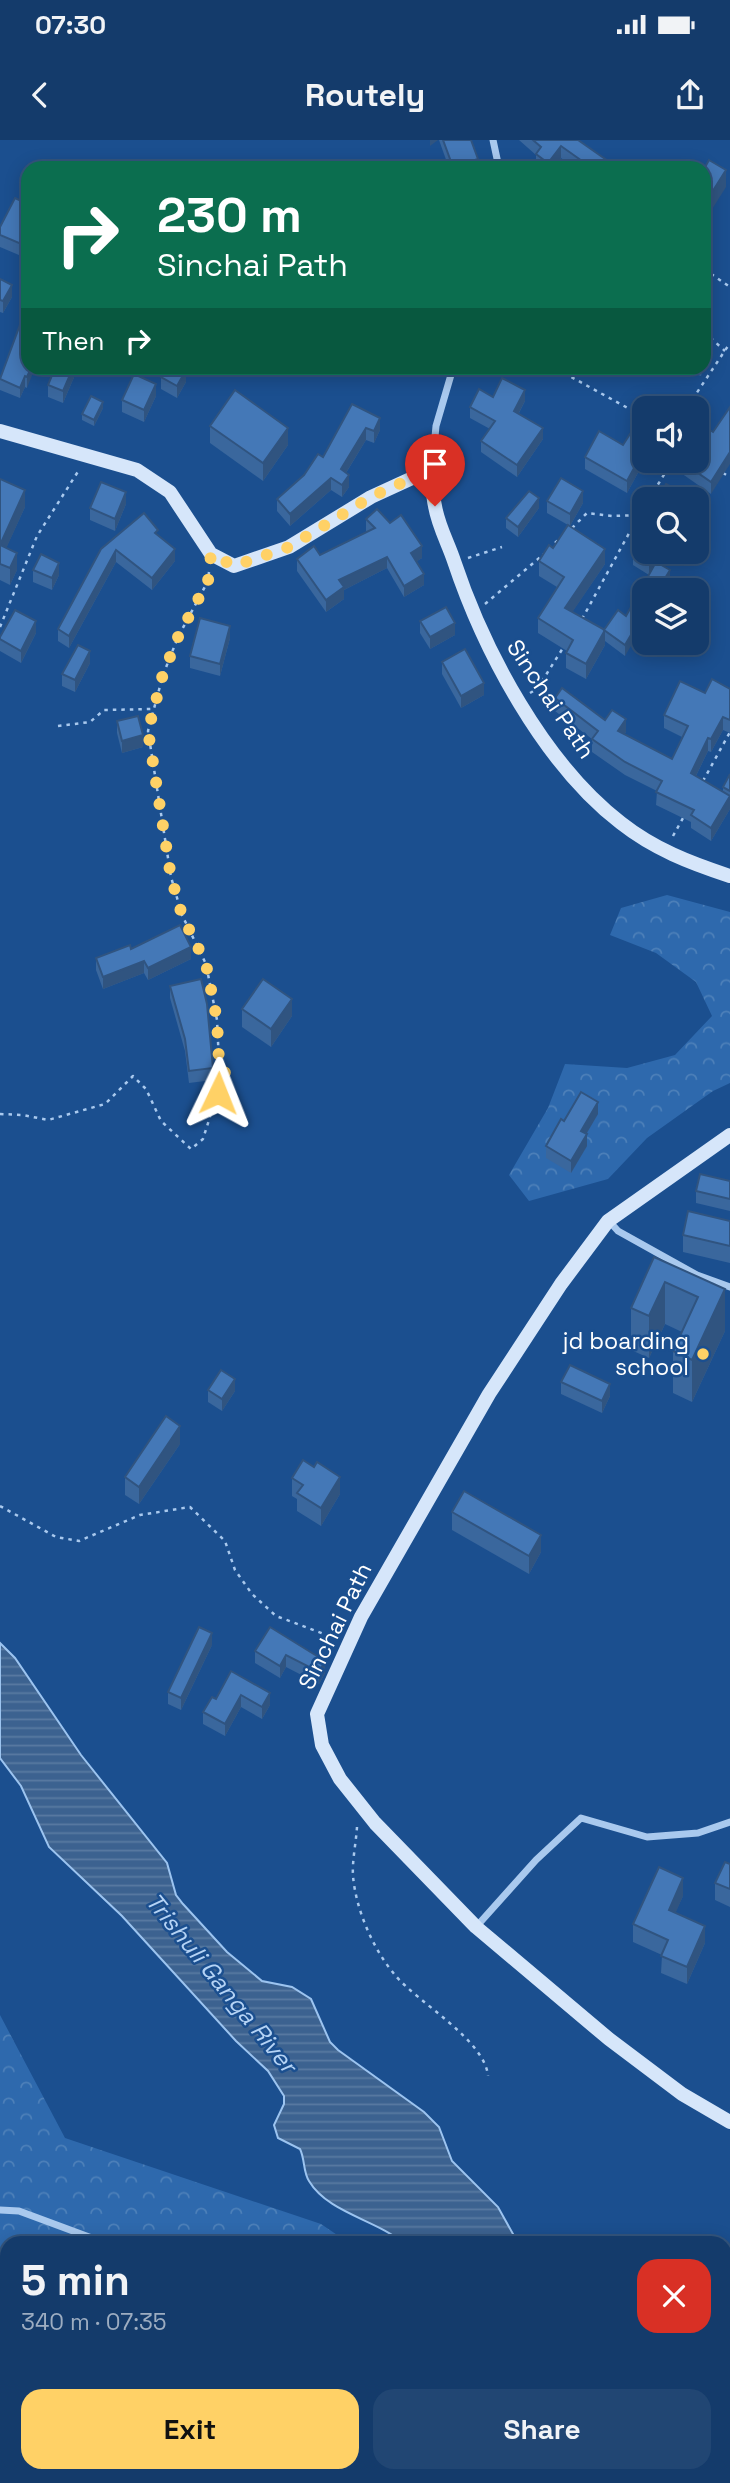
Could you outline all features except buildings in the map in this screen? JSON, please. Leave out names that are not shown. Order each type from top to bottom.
[{"type":"street","points":[[493,140],[498,161]]},
{"type":"street","points":[[0,431],[137,470],[170,492],[211,554],[234,566],[289,547],[371,497],[432,469],[436,426],[451,375]]},
{"type":"street","name":"Sinchai Path","points":[[432,469],[435,506],[494,662],[551,748],[585,789],[620,823],[665,852],[695,866],[730,876]]},
{"type":"street","name":"Sinchai Path","points":[[730,1135],[608,1221],[561,1284],[489,1394],[353,1636],[317,1714],[322,1745],[340,1779],[359,1803],[476,1927],[609,2039],[681,2094],[730,2122]]},
{"type":"street","points":[[608,1221],[618,1231],[685,1268],[730,1287]]},
{"type":"street","points":[[476,1927],[536,1860],[580,1818],[647,1837],[698,1833],[730,1822]]},
{"type":"street","points":[[0,2210],[19,2211],[86,2236]]},
{"type":"path","points":[[711,274],[730,286]]},
{"type":"path","points":[[711,338],[725,351]]},
{"type":"path","points":[[711,372],[730,345]]},
{"type":"path","points":[[568,375],[632,410]]},
{"type":"path","points":[[695,396],[709,375]]},
{"type":"path","points":[[0,627],[37,536],[88,455]]},
{"type":"path","points":[[719,470],[730,477]]},
{"type":"path","points":[[475,613],[587,513],[611,516],[632,514]]},
{"type":"path","points":[[581,621],[632,527]]},
{"type":"path","points":[[455,562],[502,547]]},
{"type":"path","points":[[0,1114],[48,1120],[105,1104],[133,1076],[146,1089],[161,1121],[191,1149],[203,1139],[226,1069],[219,1062],[219,1040],[206,964],[182,915],[171,877],[148,731],[152,709],[178,637],[208,581],[211,554]]},
{"type":"path","points":[[519,700],[537,689],[566,643]]},
{"type":"path","points":[[58,726],[90,722],[104,710],[152,709]]},
{"type":"path","points":[[697,792],[730,732]]},
{"type":"path","points":[[665,852],[684,816]]},
{"type":"path","points":[[0,1506],[56,1537],[79,1541],[140,1514],[190,1507],[225,1542],[235,1570],[246,1586],[276,1616],[324,1634],[353,1636]]},
{"type":"path","points":[[359,1803],[353,1876],[367,1930],[395,1975],[460,2034],[487,2065],[488,2076]]},
{"type":"green space","points":[[667,895],[730,912],[730,1083],[713,1091],[647,1138],[608,1179],[529,1201],[509,1175],[548,1108],[565,1064],[627,1068],[675,1055],[712,1016],[696,982],[656,953],[610,935],[621,908]]},
{"type":"green space","points":[[0,2015],[65,2138],[321,2224],[339,2236],[0,2236]]},
{"type":"water","name":"Trishuli Ganga River","points":[[0,1643],[15,1658],[81,1755],[167,1863],[176,1895],[183,1904],[227,1952],[262,1981],[292,1987],[311,1999],[330,2042],[338,2050],[424,2112],[439,2127],[452,2161],[498,2207],[514,2236],[393,2236],[340,2209],[317,2192],[307,2177],[300,2149],[278,2138],[274,2125],[284,2104],[284,2096],[268,2071],[236,2041],[122,1916],[49,1847],[21,1786],[0,1758]]},
{"type":"place","name":"jd boarding school","points":[[703,1354]]},
{"type":"route","points":[[218,1093],[226,1069],[219,1062],[214,1002],[206,964],[182,915],[171,877],[152,763],[148,731],[154,699],[163,674],[178,637],[208,581],[211,554],[234,566],[289,547],[371,497],[432,469],[435,506]]}]
